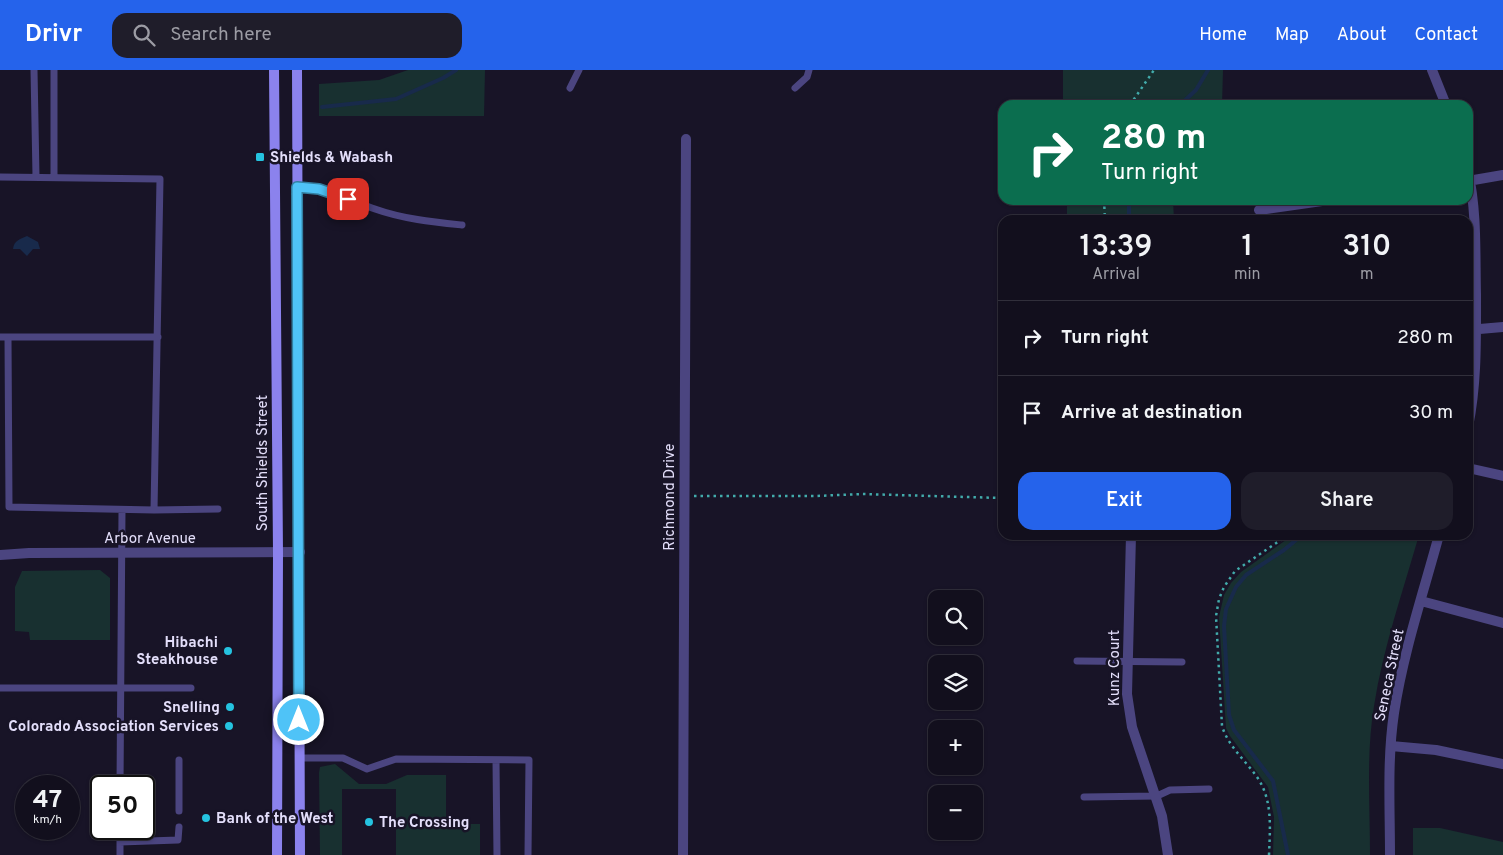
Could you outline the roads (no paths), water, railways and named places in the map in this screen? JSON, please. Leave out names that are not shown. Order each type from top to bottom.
[{"type":"main road","name":"South Shields Street","points":[[274,70],[278,553],[277,855]]},
{"type":"main road","points":[[297,70],[300,855]]},
{"type":"street","points":[[1432,70],[1444,100]]},
{"type":"street","name":"Richmond Drive","points":[[683,855],[686,139]]},
{"type":"street","points":[[1473,178],[1503,175]]},
{"type":"street","points":[[1259,210],[1294,205]]},
{"type":"street","points":[[1472,205],[1475,228],[1473,296]]},
{"type":"street","points":[[1473,330],[1503,328]]},
{"type":"street","points":[[1473,359],[1473,394]]},
{"type":"street","points":[[1473,469],[1503,476]]},
{"type":"street","name":"Kunz Court","points":[[1130,540],[1129,715],[1157,796],[1168,855]]},
{"type":"street","name":"Seneca Street","points":[[1390,855],[1391,746],[1397,697],[1438,540]]},
{"type":"street","name":"Arbor Avenue","points":[[0,555],[300,552]]},
{"type":"street","points":[[1421,601],[1503,623]]},
{"type":"street","points":[[1391,746],[1436,750],[1503,764]]},
{"type":"lane","points":[[34,70],[36,176]]},
{"type":"lane","points":[[54,70],[54,176]]},
{"type":"lane","points":[[570,88],[579,70]]},
{"type":"lane","points":[[795,88],[807,77],[809,70]]},
{"type":"lane","points":[[0,177],[54,176],[160,179],[154,510]]},
{"type":"lane","points":[[297,187],[319,189],[375,210],[409,218],[462,225]]},
{"type":"lane","points":[[158,337],[4,337],[9,507],[218,510]]},
{"type":"lane","points":[[120,775],[122,510]]},
{"type":"lane","points":[[1078,661],[1182,662]]},
{"type":"lane","points":[[0,688],[191,688]]},
{"type":"lane","points":[[299,758],[343,758],[367,768],[396,759],[529,760],[528,855]]},
{"type":"lane","points":[[178,811],[179,760]]},
{"type":"lane","points":[[496,760],[497,855]]},
{"type":"lane","points":[[1084,797],[1157,796],[1170,790],[1209,789]]},
{"type":"lane","points":[[120,855],[120,842],[178,840],[178,827]]},
{"type":"water","points":[[27,236],[38,242],[40,249],[33,249],[27,256],[20,249],[13,249],[16,242]]},
{"type":"waterway","points":[[322,107],[396,99],[443,78],[456,70]]},
{"type":"waterway","points":[[1185,100],[1196,90],[1208,70]]},
{"type":"waterway","points":[[1129,205],[1129,215]]},
{"type":"waterway","points":[[1288,855],[1273,781],[1234,730],[1229,715],[1224,626],[1226,609],[1236,587],[1246,575],[1296,540]]},
{"type":"place","name":"Shields & Wabash","points":[[260,157]]},
{"type":"place","name":"Hibachi Steakhouse","points":[[228,651]]},
{"type":"place","name":"Snelling","points":[[230,707]]},
{"type":"place","name":"Colorado Association Services","points":[[229,726]]},
{"type":"place","name":"Bank of the West","points":[[206,818]]},
{"type":"place","name":"The Crossing","points":[[369,822]]}]
